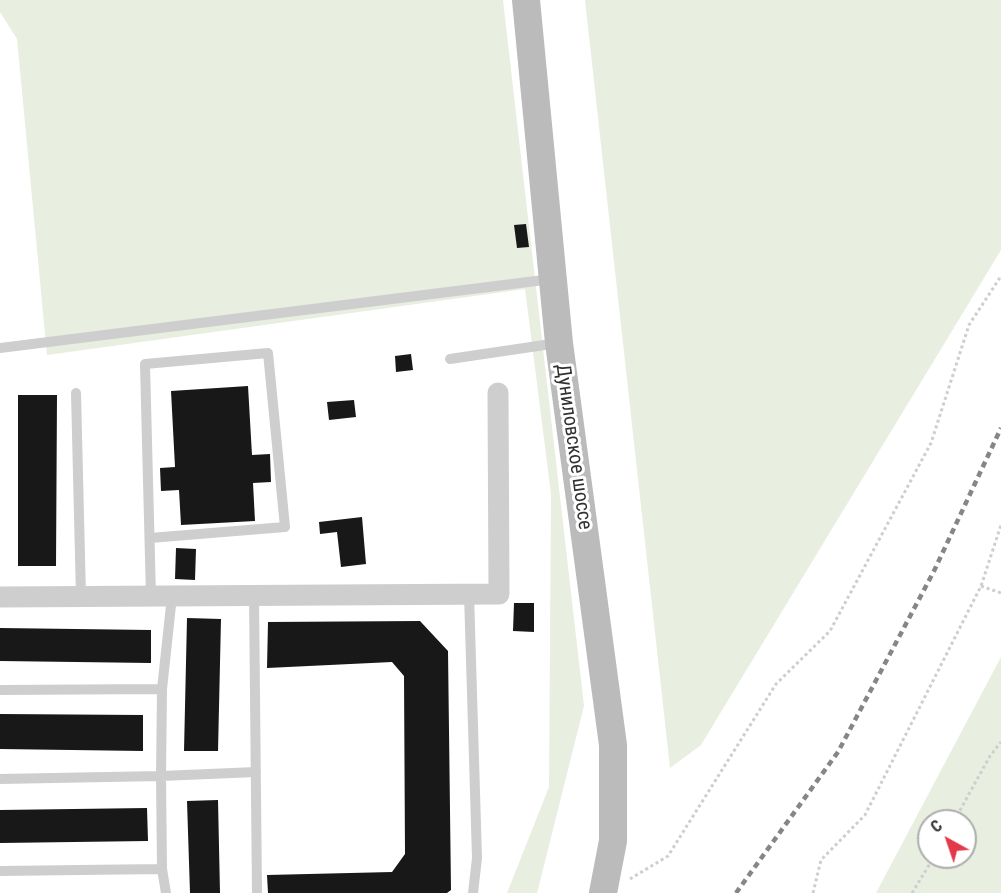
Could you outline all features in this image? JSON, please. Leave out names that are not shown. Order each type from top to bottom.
[{"type":"street","name":"Дуниловское шоссе","points":[[526,0],[559,343],[613,745],[613,841],[616,887]]},
{"type":"street","points":[[0,597],[499,594],[498,393]]},
{"type":"lane","points":[[0,348],[553,279]]},
{"type":"lane","points":[[450,359],[559,343]]},
{"type":"lane","points":[[150,538],[285,527],[268,353],[145,364],[150,538],[162,596],[162,868],[166,893]]},
{"type":"lane","points":[[76,393],[81,597]]},
{"type":"lane","points":[[469,594],[477,858],[473,893]]},
{"type":"lane","points":[[254,596],[257,893]]},
{"type":"lane","points":[[0,690],[162,689]]},
{"type":"lane","points":[[0,779],[256,772]]},
{"type":"lane","points":[[0,871],[162,868]]},
{"type":"path","points":[[616,887],[668,856],[776,684],[830,631],[931,443],[969,325],[1001,276]]},
{"type":"path","points":[[813,893],[822,860],[865,815],[981,586],[1001,525]]},
{"type":"path","points":[[981,586],[1001,593]]},
{"type":"path","points":[[961,809],[990,756],[1001,742]]},
{"type":"path","points":[[912,893],[927,869]]},
{"type":"shaded area","points":[[0,0],[503,0],[584,706],[537,893],[507,893],[549,787],[551,494],[525,289],[47,355],[17,39],[0,12]]},
{"type":"shaded area","points":[[585,0],[1001,0],[1001,250],[701,745],[670,768]]},
{"type":"shaded area","points":[[1001,657],[1001,893],[876,893],[917,816],[917,869],[977,869],[977,809],[920,809]]},
{"type":"building","points":[[526,224],[529,247],[517,248],[514,225]]},
{"type":"building","points":[[411,354],[413,370],[396,372],[395,356]]},
{"type":"building","points":[[248,386],[252,455],[270,454],[271,482],[253,483],[255,521],[181,525],[179,490],[161,491],[160,468],[175,467],[171,391]]},
{"type":"building","points":[[18,395],[57,395],[56,566],[18,566]]},
{"type":"building","points":[[354,400],[356,417],[329,420],[327,402]]},
{"type":"building","points":[[362,517],[366,564],[341,567],[337,532],[320,534],[319,522]]},
{"type":"building","points":[[176,548],[196,549],[195,580],[175,579]]},
{"type":"building","points":[[514,603],[534,603],[534,632],[513,631]]},
{"type":"building","points":[[187,618],[221,619],[218,751],[184,751]]},
{"type":"building","points":[[420,621],[448,651],[451,890],[447,893],[268,893],[267,875],[392,872],[405,854],[404,676],[392,662],[267,668],[268,622]]},
{"type":"building","points":[[0,628],[151,630],[151,663],[0,661]]},
{"type":"building","points":[[0,714],[143,715],[143,751],[0,749]]},
{"type":"building","points":[[218,800],[220,893],[190,893],[187,801]]},
{"type":"building","points":[[147,808],[148,841],[0,843],[0,810]]},
{"type":"railway","points":[[736,893],[838,752],[934,571],[1001,428]]}]
